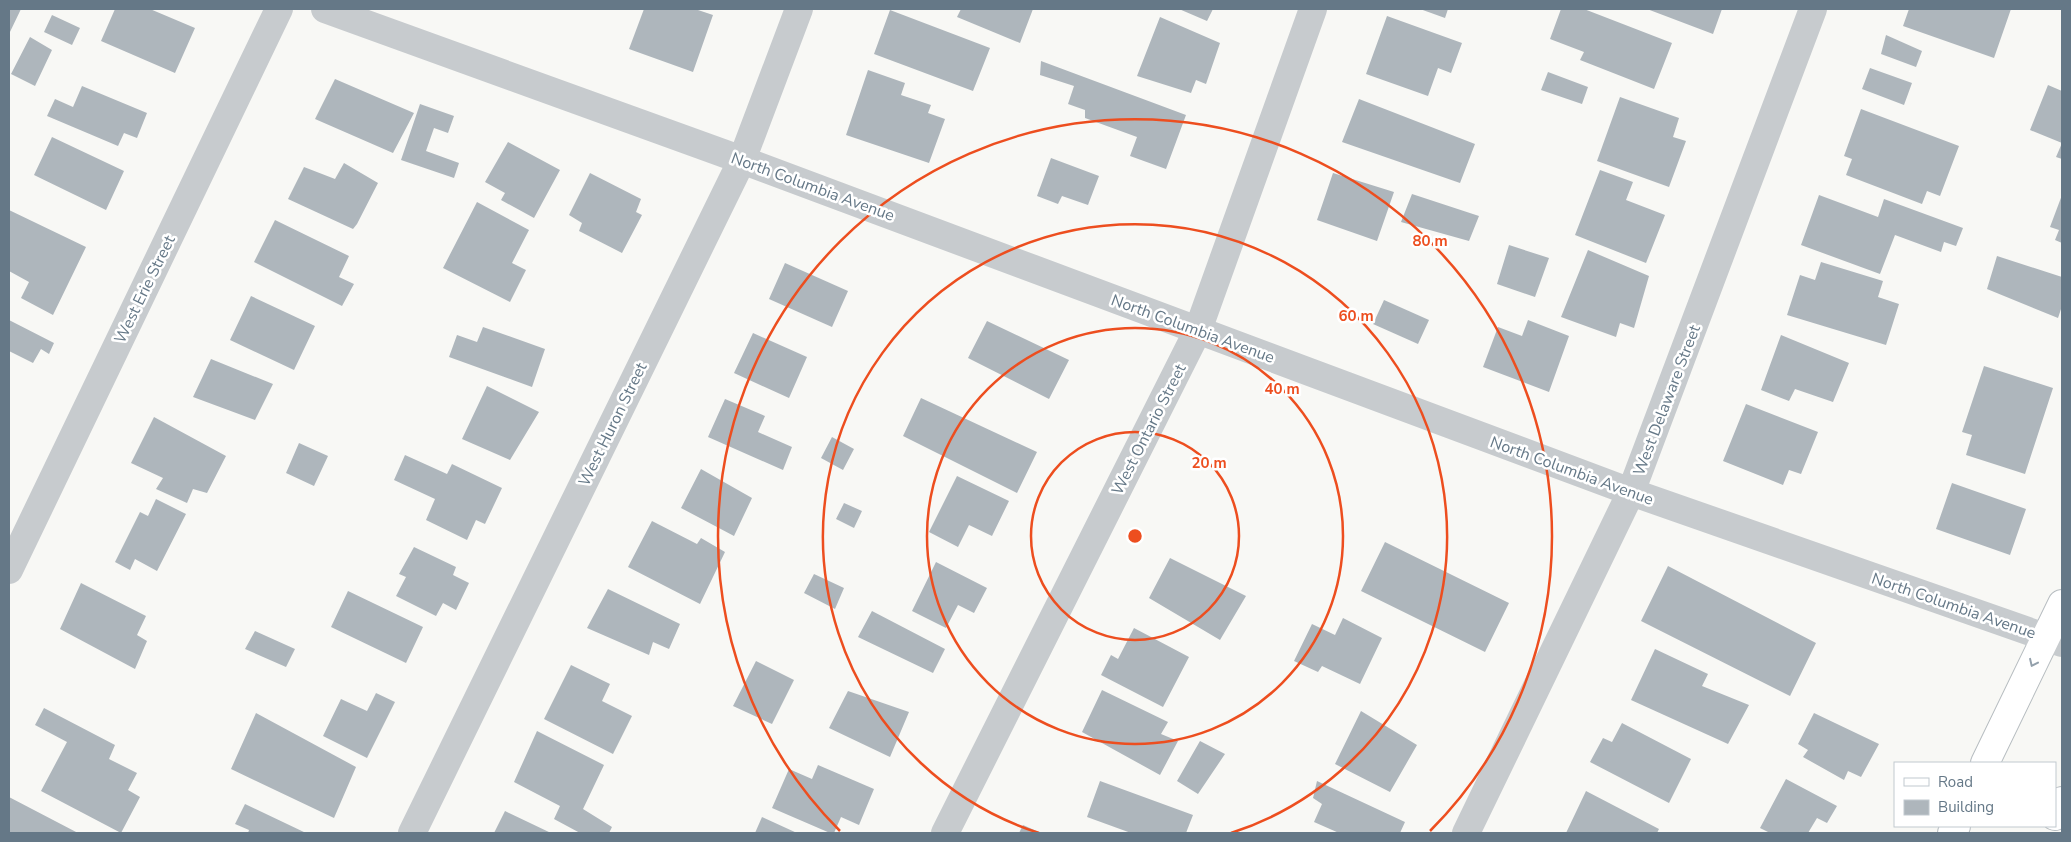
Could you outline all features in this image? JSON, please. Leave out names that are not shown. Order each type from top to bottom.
[{"type":"main road","points":[[1986,762],[2054,640],[2062,604]]},
{"type":"main road","points":[[2056,814],[2062,801]]},
{"type":"street","name":"West Erie Street","points":[[9,570],[279,9]]},
{"type":"street","name":"North Columbia Avenue","points":[[325,9],[742,160],[1631,492],[2054,640]]},
{"type":"street","name":"West Huron Street","points":[[412,833],[742,160],[799,9]]},
{"type":"street","name":"West Ontario Street","points":[[945,833],[1198,330],[1313,9]]},
{"type":"street","name":"West Delaware Street","points":[[1466,833],[1631,492],[1813,9]]},
{"type":"building","points":[[9,9],[21,9],[9,34]]},
{"type":"building","points":[[115,9],[150,9],[195,28],[175,73],[101,41]]},
{"type":"building","points":[[644,9],[695,9],[713,15],[693,72],[629,49]]},
{"type":"building","points":[[961,9],[1033,9],[1020,43],[957,17]]},
{"type":"building","points":[[1179,9],[1213,9],[1207,21]]},
{"type":"building","points":[[1420,9],[1448,9],[1445,18]]},
{"type":"building","points":[[1561,9],[1584,9],[1672,43],[1654,89],[1580,60],[1584,52],[1550,39]]},
{"type":"building","points":[[1647,9],[1722,9],[1713,34]]},
{"type":"building","points":[[1909,9],[2011,9],[1994,58],[1903,26]]},
{"type":"building","points":[[890,10],[990,48],[973,91],[874,54]]},
{"type":"building","points":[[52,15],[80,28],[72,45],[44,32]]},
{"type":"building","points":[[1387,16],[1462,43],[1451,73],[1438,68],[1428,96],[1366,74]]},
{"type":"building","points":[[1160,17],[1220,43],[1206,84],[1196,80],[1191,93],[1137,76]]},
{"type":"building","points":[[1886,35],[1922,51],[1916,67],[1881,54]]},
{"type":"building","points":[[30,37],[52,50],[35,86],[11,74]]},
{"type":"building","points":[[1041,61],[1186,115],[1166,169],[1130,156],[1137,137],[1085,118],[1085,110],[1068,104],[1074,86],[1040,75]]},
{"type":"building","points":[[1870,68],[1912,83],[1904,105],[1862,89]]},
{"type":"building","points":[[868,70],[905,83],[901,95],[931,105],[928,113],[945,119],[929,163],[846,135]]},
{"type":"building","points":[[1548,72],[1588,87],[1582,104],[1541,90]]},
{"type":"building","points":[[335,79],[414,113],[393,153],[315,119]]},
{"type":"building","points":[[2048,85],[2062,91],[2062,143],[2030,130]]},
{"type":"building","points":[[82,86],[147,113],[137,138],[124,133],[118,146],[47,116],[55,99],[73,107]]},
{"type":"building","points":[[1620,97],[1679,118],[1673,137],[1686,141],[1669,187],[1597,161]]},
{"type":"building","points":[[1359,99],[1475,144],[1460,183],[1342,142]]},
{"type":"building","points":[[420,104],[454,116],[448,133],[434,128],[426,151],[459,163],[454,178],[401,160]]},
{"type":"building","points":[[1861,109],[1959,146],[1940,196],[1927,191],[1922,204],[1846,175],[1852,159],[1844,156]]},
{"type":"building","points":[[52,137],[124,171],[106,210],[34,175]]},
{"type":"building","points":[[508,142],[560,170],[534,218],[501,200],[505,193],[485,182]]},
{"type":"building","points":[[2062,143],[2062,159],[2056,157]]},
{"type":"building","points":[[1051,158],[1099,176],[1088,205],[1062,196],[1058,204],[1037,196]]},
{"type":"building","points":[[344,163],[378,183],[353,229],[288,199],[304,167],[335,179]]},
{"type":"building","points":[[1600,170],[1633,182],[1626,200],[1665,215],[1646,263],[1575,235]]},
{"type":"building","points":[[590,173],[641,199],[636,212],[642,215],[622,253],[579,231],[582,223],[569,215]]},
{"type":"building","points":[[1333,173],[1394,192],[1377,241],[1317,220]]},
{"type":"building","points":[[1412,194],[1479,216],[1469,241],[1401,222]]},
{"type":"building","points":[[1819,195],[1878,217],[1884,199],[1963,228],[1956,246],[1944,242],[1941,252],[1895,235],[1880,274],[1801,245]]},
{"type":"building","points":[[2062,195],[2062,243],[2055,240],[2059,230],[2050,227]]},
{"type":"building","points":[[477,202],[529,230],[512,263],[526,270],[510,302],[443,268]]},
{"type":"building","points":[[9,210],[86,247],[53,315],[21,298],[29,282],[9,271]]},
{"type":"building","points":[[275,220],[349,256],[339,277],[354,284],[342,306],[254,262]]},
{"type":"building","points":[[1509,245],[1549,258],[1535,297],[1497,284]]},
{"type":"building","points":[[1588,250],[1649,276],[1634,328],[1620,323],[1616,337],[1561,317]]},
{"type":"building","points":[[1997,256],[2062,277],[2062,306],[2058,318],[1987,289]]},
{"type":"building","points":[[1821,262],[1883,281],[1878,297],[1899,304],[1886,345],[1787,315],[1800,275],[1815,280]]},
{"type":"building","points":[[785,263],[848,291],[832,327],[769,299]]},
{"type":"building","points":[[251,296],[315,326],[294,370],[230,340]]},
{"type":"building","points":[[1384,300],[1429,320],[1418,344],[1373,324]]},
{"type":"building","points":[[9,320],[54,343],[49,354],[41,349],[33,363],[9,351]]},
{"type":"building","points":[[1528,320],[1569,336],[1549,392],[1483,367],[1498,327],[1522,336]]},
{"type":"building","points":[[987,321],[1069,360],[1049,399],[968,358]]},
{"type":"building","points":[[483,327],[545,349],[532,387],[449,357],[457,335],[477,342]]},
{"type":"building","points":[[753,333],[807,357],[789,398],[734,373]]},
{"type":"building","points":[[1781,335],[1849,363],[1833,402],[1795,389],[1789,401],[1761,390]]},
{"type":"building","points":[[211,359],[273,384],[255,420],[193,397]]},
{"type":"building","points":[[1984,366],[2053,388],[2025,474],[1966,455],[1972,435],[1962,432]]},
{"type":"building","points":[[487,386],[539,412],[510,460],[462,439]]},
{"type":"building","points":[[921,398],[1037,452],[1017,493],[903,436]]},
{"type":"building","points":[[725,399],[765,416],[758,432],[792,447],[783,470],[708,437]]},
{"type":"building","points":[[1746,404],[1818,432],[1801,474],[1789,470],[1783,485],[1723,461]]},
{"type":"building","points":[[154,417],[226,456],[207,493],[193,489],[187,503],[156,489],[163,478],[131,463]]},
{"type":"building","points":[[832,437],[854,449],[843,470],[821,458]]},
{"type":"building","points":[[299,443],[328,456],[314,486],[286,473]]},
{"type":"building","points":[[405,455],[447,474],[452,464],[502,488],[485,524],[476,520],[467,540],[426,520],[435,499],[394,480]]},
{"type":"building","points":[[701,469],[752,498],[734,536],[681,508]]},
{"type":"building","points":[[957,476],[1009,501],[992,536],[969,525],[958,547],[929,532]]},
{"type":"building","points":[[1952,483],[2026,509],[2010,555],[1936,529]]},
{"type":"building","points":[[156,499],[186,514],[157,571],[135,559],[130,570],[115,562],[140,512],[148,516]]},
{"type":"building","points":[[844,503],[862,511],[854,528],[836,519]]},
{"type":"building","points":[[652,521],[697,544],[701,538],[725,552],[700,604],[628,567]]},
{"type":"building","points":[[1385,542],[1509,603],[1485,652],[1361,591]]},
{"type":"building","points":[[414,547],[456,567],[453,575],[469,583],[456,610],[443,603],[436,616],[396,596],[406,577],[399,574]]},
{"type":"building","points":[[1170,558],[1246,596],[1220,640],[1149,598]]},
{"type":"building","points":[[936,562],[987,588],[974,613],[958,605],[946,628],[912,611]]},
{"type":"building","points":[[1668,566],[1816,643],[1790,696],[1641,621]]},
{"type":"building","points":[[814,574],[844,588],[835,609],[804,593]]},
{"type":"building","points":[[81,583],[146,616],[137,635],[147,641],[135,669],[60,629]]},
{"type":"building","points":[[608,589],[680,624],[669,649],[653,642],[649,655],[587,628]]},
{"type":"building","points":[[348,591],[423,627],[406,663],[331,627]]},
{"type":"building","points":[[872,611],[945,649],[933,673],[858,637]]},
{"type":"building","points":[[1343,618],[1382,638],[1360,684],[1322,666],[1318,672],[1294,661],[1312,624],[1335,635]]},
{"type":"building","points":[[1134,628],[1189,657],[1163,707],[1101,675],[1111,655],[1118,659]]},
{"type":"building","points":[[255,631],[295,649],[286,667],[245,649]]},
{"type":"building","points":[[1655,649],[1708,674],[1702,686],[1749,705],[1728,744],[1631,700]]},
{"type":"building","points":[[756,661],[794,680],[772,724],[733,706]]},
{"type":"building","points":[[571,665],[610,684],[602,701],[632,716],[613,754],[544,719]]},
{"type":"building","points":[[1102,690],[1168,722],[1161,734],[1178,741],[1160,775],[1082,732]]},
{"type":"building","points":[[848,691],[909,712],[890,757],[829,728]]},
{"type":"building","points":[[376,693],[395,702],[367,758],[323,736],[341,699],[367,711]]},
{"type":"building","points":[[44,708],[115,745],[109,759],[137,773],[128,790],[140,797],[121,833],[41,791],[67,742],[35,725]]},
{"type":"building","points":[[1361,711],[1417,745],[1390,792],[1335,764]]},
{"type":"building","points":[[256,713],[356,767],[334,818],[231,769]]},
{"type":"building","points":[[1814,713],[1879,744],[1861,777],[1848,771],[1844,780],[1803,757],[1808,750],[1798,744]]},
{"type":"building","points":[[1622,723],[1691,759],[1669,803],[1590,762],[1603,738],[1612,742]]},
{"type":"building","points":[[537,731],[604,765],[583,809],[612,827],[609,833],[580,833],[554,819],[560,806],[514,782]]},
{"type":"building","points":[[1200,741],[1225,754],[1198,794],[1177,781]]},
{"type":"building","points":[[818,765],[874,789],[859,825],[841,817],[834,833],[830,833],[772,808],[789,769],[812,779]]},
{"type":"building","points":[[1786,779],[1837,806],[1827,823],[1817,818],[1808,833],[1770,833],[1760,828]]},
{"type":"building","points":[[1100,781],[1193,815],[1186,833],[1131,833],[1087,817]]},
{"type":"building","points":[[1317,781],[1405,822],[1400,833],[1339,833],[1314,822],[1322,804],[1313,798]]},
{"type":"building","points":[[1586,791],[1659,829],[1657,833],[1566,833]]},
{"type":"building","points":[[9,797],[78,833],[9,833]]},
{"type":"building","points":[[245,804],[306,833],[248,833],[249,830],[235,824]]},
{"type":"building","points":[[505,811],[551,833],[494,833]]},
{"type":"building","points":[[762,817],[797,833],[755,833]]},
{"type":"building","points":[[1023,825],[1041,833],[1019,833]]}]
